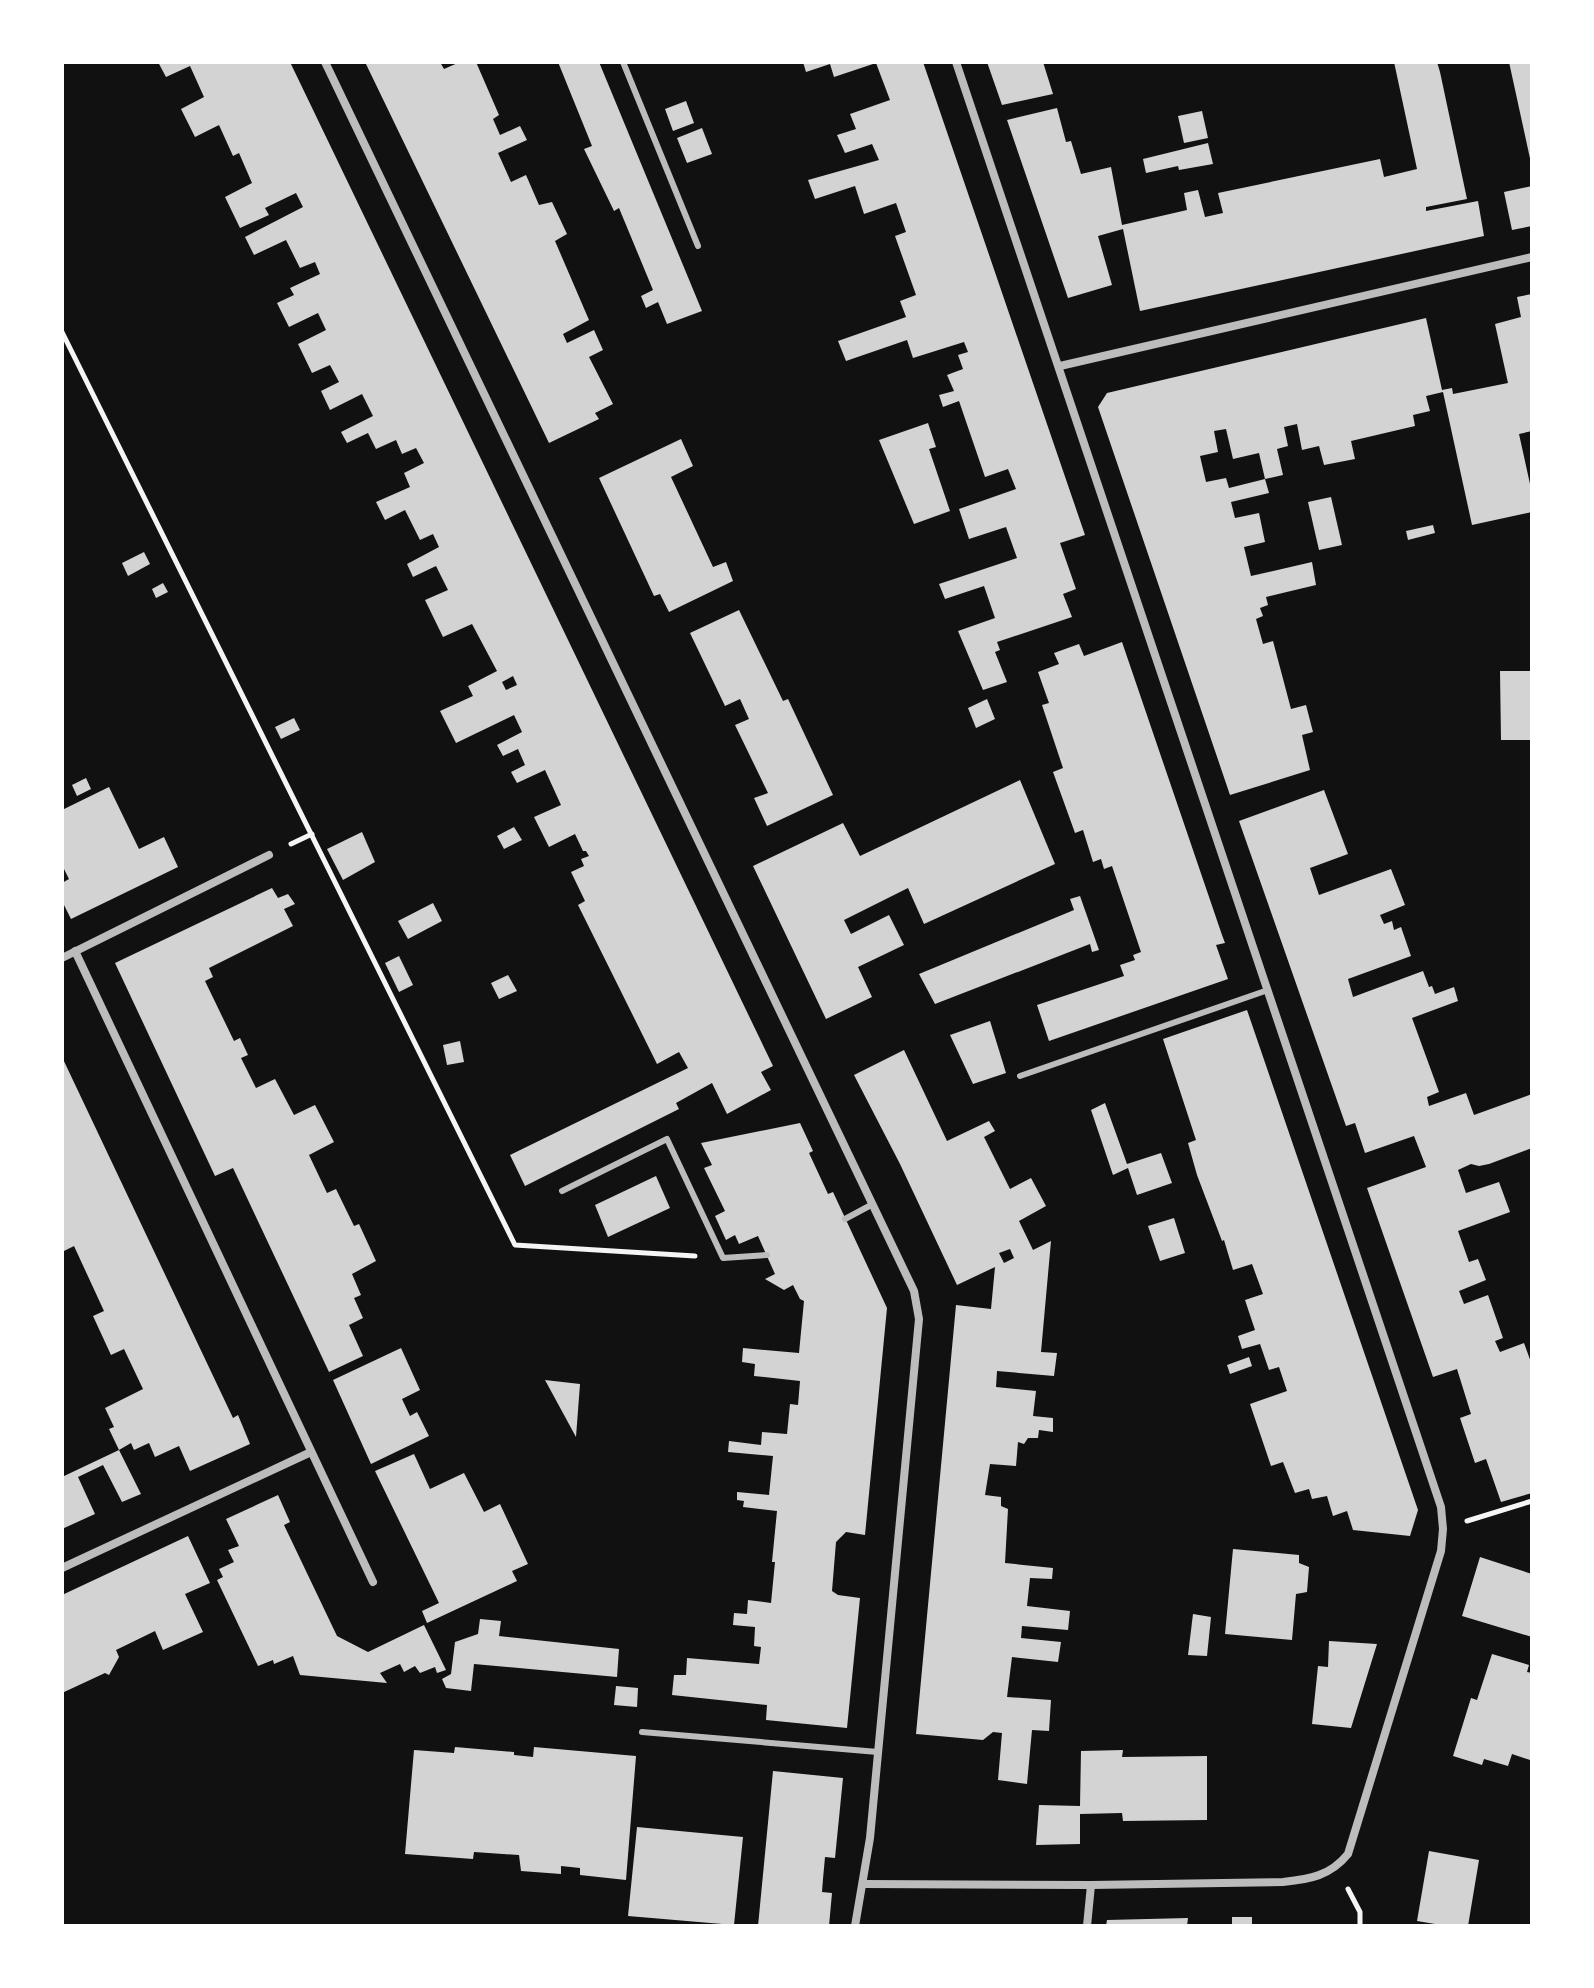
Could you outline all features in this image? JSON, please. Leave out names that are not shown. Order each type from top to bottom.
[{"type":"street","points":[[325,62],[909,1276],[918,1306],[878,1752],[863,1884],[855,1926]]},
{"type":"street","points":[[863,1884],[1283,1882],[1313,1879],[1337,1867],[1348,1854],[1441,1551],[1443,1529],[1441,1507],[956,62]]},
{"type":"street","points":[[1060,366],[1532,257]]},
{"type":"street","points":[[62,958],[269,855]]},
{"type":"street","points":[[75,951],[373,1582]]},
{"type":"street","points":[[62,1568],[311,1452]]},
{"type":"street","points":[[1087,1926],[1091,1885]]},
{"type":"lane","points":[[623,62],[698,246]]},
{"type":"lane","points":[[1020,1076],[1268,990]]},
{"type":"lane","points":[[562,1191],[667,1139],[723,1258],[767,1255]]},
{"type":"lane","points":[[845,1219],[873,1204]]},
{"type":"lane","points":[[642,1732],[878,1752]]},
{"type":"path","points":[[62,332],[515,1245],[723,1258]]},
{"type":"path","points":[[1443,1529],[1532,1501]]},
{"type":"path","points":[[1337,1867],[1360,1912],[1360,1926]]},
{"type":"building","points":[[158,62],[290,62],[773,1066],[761,1072],[771,1090],[727,1114],[712,1083],[676,1103],[679,1109],[525,1186],[510,1155],[688,1068],[679,1052],[657,1064],[578,905],[585,901],[571,872],[584,866],[581,859],[589,856],[586,851],[583,851],[575,834],[549,847],[534,817],[561,805],[545,770],[517,783],[511,772],[525,765],[518,749],[503,756],[497,745],[522,732],[514,715],[456,743],[440,711],[473,696],[468,686],[497,671],[472,624],[443,637],[425,600],[448,590],[436,566],[413,577],[407,564],[439,547],[433,534],[420,540],[405,510],[385,520],[376,502],[410,487],[404,473],[424,463],[416,448],[402,454],[396,440],[376,449],[368,433],[347,443],[341,432],[373,416],[362,394],[330,410],[321,391],[339,382],[330,365],[312,373],[298,344],[326,330],[318,313],[289,327],[277,303],[294,295],[290,288],[320,274],[315,262],[300,268],[286,240],[254,255],[245,237],[303,207],[296,193],[265,208],[269,215],[240,228],[225,197],[252,183],[239,153],[233,156],[219,125],[195,137],[181,109],[204,97],[190,66],[166,77]],"holes":[[[513,676],[517,685],[506,690],[502,682]]]},
{"type":"building","points":[[365,62],[440,62],[444,69],[460,62],[476,62],[499,115],[493,119],[500,135],[520,126],[527,140],[498,153],[511,182],[526,175],[539,205],[552,202],[567,234],[555,241],[589,320],[563,334],[567,343],[594,330],[603,350],[589,357],[613,404],[595,413],[599,419],[549,443]]},
{"type":"building","points":[[558,62],[599,62],[702,311],[667,324],[658,302],[646,308],[641,296],[653,290],[619,208],[614,211],[584,149],[592,146]]},
{"type":"building","points":[[803,62],[923,62],[1085,535],[1060,543],[1076,589],[1063,594],[1072,617],[997,642],[1000,650],[995,652],[1007,682],[983,690],[958,631],[995,618],[984,586],[945,599],[939,584],[1017,558],[1006,527],[969,539],[959,509],[1016,489],[1008,469],[985,477],[959,401],[943,407],[939,395],[954,391],[947,375],[963,369],[958,355],[968,352],[964,342],[913,358],[907,340],[846,361],[838,341],[906,317],[900,301],[916,295],[895,236],[906,232],[896,203],[864,214],[855,186],[815,199],[808,180],[879,160],[872,144],[845,153],[837,135],[856,129],[850,114],[890,100],[876,63],[834,77],[830,64],[806,72]]},
{"type":"building","points":[[987,62],[1043,62],[1053,94],[1002,105]]},
{"type":"building","points":[[1394,62],[1437,62],[1440,72],[1467,199],[1426,207],[1426,211],[1478,201],[1484,236],[1140,311],[1123,229],[1098,236],[1112,285],[1068,298],[1007,120],[1057,108],[1066,142],[1071,141],[1081,174],[1111,167],[1122,225],[1187,210],[1184,193],[1198,190],[1205,217],[1223,213],[1218,193],[1380,159],[1384,177],[1417,169]]},
{"type":"building","points":[[1509,62],[1532,62],[1531,163]]},
{"type":"building","points":[[686,101],[694,123],[673,131],[665,109]]},
{"type":"building","points":[[1202,111],[1208,138],[1184,143],[1178,116]]},
{"type":"building","points":[[702,128],[712,154],[687,163],[677,138]]},
{"type":"building","points":[[1208,143],[1213,164],[1179,170],[1178,166],[1146,173],[1143,159]]},
{"type":"building","points":[[1532,186],[1532,226],[1512,230],[1504,192]]},
{"type":"building","points":[[1532,294],[1532,431],[1519,434],[1532,484],[1532,512],[1472,525],[1443,392],[1426,396],[1430,411],[1413,415],[1415,426],[1351,441],[1355,459],[1324,465],[1319,446],[1302,450],[1297,424],[1284,427],[1288,446],[1277,449],[1283,475],[1265,479],[1269,493],[1231,502],[1235,518],[1259,513],[1265,542],[1244,547],[1251,576],[1312,562],[1316,585],[1266,597],[1268,605],[1260,608],[1263,616],[1256,619],[1263,644],[1273,641],[1291,709],[1306,705],[1313,732],[1302,735],[1310,770],[1230,795],[1098,407],[1107,393],[1426,318],[1442,390],[1452,388],[1453,394],[1508,383],[1495,324],[1521,317],[1517,297]],"holes":[[[1226,429],[1233,459],[1259,453],[1265,479],[1229,488],[1226,478],[1206,482],[1200,456],[1218,452],[1214,431]]]},
{"type":"building","points":[[928,423],[936,447],[929,449],[950,511],[914,524],[879,440]]},
{"type":"building","points":[[681,439],[693,466],[671,477],[713,567],[726,562],[733,581],[669,612],[660,594],[654,596],[599,478]]},
{"type":"building","points":[[1331,497],[1342,545],[1319,550],[1308,502]]},
{"type":"building","points":[[1433,525],[1435,533],[1408,540],[1406,531]]},
{"type":"building","points":[[144,552],[150,564],[128,576],[122,563]]},
{"type":"building","points":[[163,583],[168,592],[156,598],[152,589]]},
{"type":"building","points":[[739,610],[783,701],[788,699],[833,795],[767,826],[754,798],[768,793],[735,725],[749,719],[740,699],[725,706],[690,633]]},
{"type":"building","points":[[1122,642],[1225,943],[1216,945],[1228,979],[1049,1041],[1037,1005],[1124,976],[1120,965],[1135,960],[1133,955],[1141,952],[1112,866],[1104,869],[1101,859],[1093,862],[1083,830],[1075,833],[1053,772],[1063,768],[1042,705],[1049,703],[1038,672],[1059,664],[1054,653],[1079,644],[1084,656]]},
{"type":"building","points":[[1500,671],[1532,671],[1532,740],[1501,740]]},
{"type":"building","points":[[987,699],[995,719],[976,728],[968,708]]},
{"type":"building","points":[[294,718],[300,730],[281,739],[275,727]]},
{"type":"building","points":[[86,778],[91,789],[77,796],[72,785]]},
{"type":"building","points":[[1020,780],[1055,864],[924,924],[908,888],[844,920],[851,934],[889,915],[904,945],[858,967],[872,997],[826,1019],[753,866],[843,823],[860,856]]},
{"type":"building","points":[[109,787],[139,849],[164,837],[178,867],[71,919],[62,901],[62,883],[69,879],[62,865],[62,810]]},
{"type":"building","points":[[1324,790],[1348,854],[1310,868],[1319,895],[1391,869],[1405,905],[1380,915],[1384,924],[1392,921],[1394,930],[1401,927],[1411,956],[1348,979],[1353,997],[1423,971],[1435,994],[1454,987],[1458,1001],[1412,1018],[1439,1092],[1427,1097],[1429,1106],[1466,1093],[1474,1115],[1532,1094],[1532,1148],[1489,1164],[1471,1164],[1458,1170],[1466,1193],[1499,1182],[1510,1212],[1458,1231],[1469,1262],[1478,1259],[1486,1280],[1459,1291],[1464,1304],[1488,1295],[1503,1338],[1495,1341],[1500,1352],[1524,1343],[1532,1365],[1532,1493],[1501,1502],[1486,1459],[1475,1463],[1460,1418],[1471,1414],[1457,1369],[1433,1377],[1367,1188],[1426,1167],[1414,1136],[1365,1153],[1355,1123],[1346,1126],[1239,821]]},
{"type":"building","points":[[514,827],[522,840],[504,849],[497,836]]},
{"type":"building","points":[[362,832],[375,862],[343,880],[327,849]]},
{"type":"building","points":[[272,888],[278,898],[288,894],[295,904],[284,909],[293,926],[209,968],[213,977],[205,981],[234,1041],[240,1038],[248,1055],[241,1058],[256,1088],[275,1079],[294,1115],[315,1105],[334,1142],[309,1155],[327,1193],[336,1189],[354,1226],[359,1224],[376,1261],[352,1274],[361,1295],[354,1298],[363,1318],[349,1325],[363,1356],[329,1372],[233,1168],[215,1176],[115,963]]},
{"type":"building","points":[[1080,896],[1099,950],[1092,952],[1090,944],[935,1004],[919,974],[1074,910],[1070,899]]},
{"type":"building","points":[[433,903],[442,921],[408,939],[398,921]]},
{"type":"building","points":[[399,956],[413,985],[399,992],[385,963]]},
{"type":"building","points":[[508,975],[517,991],[499,999],[491,983]]},
{"type":"building","points":[[1247,1010],[1418,1510],[1410,1536],[1353,1530],[1347,1511],[1333,1516],[1327,1496],[1312,1499],[1309,1489],[1295,1493],[1283,1462],[1271,1466],[1250,1404],[1287,1391],[1279,1367],[1269,1370],[1260,1344],[1242,1349],[1238,1336],[1255,1330],[1245,1300],[1263,1294],[1252,1264],[1233,1270],[1197,1175],[1188,1143],[1196,1140],[1163,1039]]},
{"type":"building","points":[[990,1021],[1006,1073],[973,1084],[950,1035]]},
{"type":"building","points":[[460,1041],[464,1062],[447,1065],[443,1045]]},
{"type":"building","points":[[904,1050],[947,1141],[989,1121],[995,1131],[984,1137],[1010,1189],[1031,1178],[1046,1206],[1019,1221],[1033,1250],[1051,1241],[1041,1352],[1057,1353],[1054,1376],[997,1371],[996,1387],[1036,1391],[1033,1416],[1053,1418],[1053,1432],[1039,1430],[1038,1438],[1028,1438],[1024,1444],[1018,1442],[1016,1466],[990,1464],[985,1495],[1001,1497],[1001,1506],[1008,1509],[1005,1563],[1053,1568],[1052,1579],[1030,1578],[1027,1606],[1070,1611],[1068,1630],[1022,1626],[1021,1638],[1061,1642],[1058,1662],[1012,1657],[1007,1697],[1051,1700],[1049,1731],[1032,1730],[1027,1784],[998,1780],[1002,1733],[993,1732],[983,1740],[916,1734],[956,1305],[991,1309],[995,1267],[957,1285],[854,1075]],"holes":[[[1010,1249],[1014,1258],[1004,1263],[999,1253]]]},
{"type":"building","points":[[62,1057],[233,1418],[238,1415],[250,1444],[190,1471],[179,1446],[155,1457],[149,1443],[134,1450],[131,1443],[119,1450],[109,1429],[114,1427],[105,1408],[143,1389],[124,1349],[111,1355],[93,1316],[104,1311],[74,1246],[62,1252]]},
{"type":"building","points":[[1105,1103],[1127,1164],[1161,1153],[1172,1183],[1137,1195],[1128,1168],[1113,1175],[1091,1110]]},
{"type":"building","points":[[800,1123],[813,1151],[809,1153],[828,1194],[833,1192],[887,1308],[865,1535],[846,1532],[836,1542],[832,1591],[838,1595],[860,1598],[847,1728],[766,1720],[767,1705],[672,1695],[674,1675],[686,1675],[687,1658],[759,1664],[761,1647],[754,1646],[755,1627],[733,1625],[734,1613],[747,1614],[748,1600],[771,1603],[777,1511],[743,1507],[744,1501],[737,1500],[737,1492],[769,1495],[773,1456],[728,1452],[729,1441],[761,1445],[762,1432],[787,1434],[790,1404],[798,1405],[800,1381],[754,1376],[755,1364],[742,1362],[743,1348],[799,1353],[804,1301],[793,1285],[784,1290],[765,1279],[775,1274],[758,1236],[739,1244],[735,1235],[726,1240],[715,1216],[725,1211],[704,1168],[712,1165],[701,1143]]},
{"type":"building","points":[[656,1176],[670,1208],[608,1237],[595,1205]]},
{"type":"building","points":[[1174,1218],[1185,1253],[1160,1261],[1148,1226]]},
{"type":"building","points":[[401,1348],[420,1390],[402,1399],[410,1416],[417,1412],[429,1436],[371,1464],[333,1380]]},
{"type":"building","points":[[1249,1357],[1252,1366],[1230,1374],[1227,1365]]},
{"type":"building","points":[[545,1380],[580,1384],[576,1437]]},
{"type":"building","points":[[119,1450],[141,1494],[122,1502],[103,1465],[78,1477],[95,1514],[62,1529],[62,1477]]},
{"type":"building","points":[[414,1454],[430,1489],[464,1473],[484,1512],[500,1504],[528,1564],[512,1571],[517,1581],[427,1623],[422,1611],[439,1603],[375,1471]]},
{"type":"building","points":[[278,1495],[290,1522],[284,1525],[337,1636],[368,1652],[424,1625],[446,1670],[437,1673],[435,1667],[420,1673],[415,1666],[404,1672],[400,1664],[380,1673],[387,1683],[300,1675],[293,1656],[274,1664],[273,1660],[258,1666],[217,1580],[223,1577],[219,1569],[234,1562],[228,1550],[239,1546],[226,1519]]},
{"type":"building","points":[[188,1536],[210,1583],[185,1594],[203,1632],[163,1650],[155,1631],[116,1650],[119,1657],[109,1675],[105,1673],[62,1693],[62,1595]]},
{"type":"building","points":[[1233,1549],[1299,1555],[1299,1563],[1309,1567],[1307,1592],[1296,1594],[1292,1640],[1225,1634]]},
{"type":"building","points":[[1480,1557],[1532,1574],[1532,1637],[1462,1616]]},
{"type":"building","points":[[1193,1614],[1211,1617],[1207,1656],[1188,1655]]},
{"type":"building","points":[[480,1619],[501,1621],[499,1636],[619,1649],[617,1677],[474,1664],[471,1691],[446,1688],[442,1679],[451,1674],[455,1642],[478,1634]]},
{"type":"building","points":[[1329,1641],[1377,1644],[1351,1728],[1312,1724],[1318,1666],[1328,1667]]},
{"type":"building","points":[[1492,1654],[1529,1665],[1527,1672],[1532,1673],[1532,1753],[1530,1760],[1512,1754],[1508,1766],[1484,1759],[1482,1765],[1453,1756],[1471,1698],[1477,1700]]},
{"type":"building","points":[[616,1686],[638,1688],[637,1707],[614,1705]]},
{"type":"building","points":[[455,1747],[514,1752],[514,1755],[533,1757],[534,1747],[636,1756],[626,1880],[580,1875],[580,1868],[561,1866],[561,1874],[521,1871],[519,1855],[474,1852],[473,1859],[405,1854],[414,1750],[454,1753]]},
{"type":"building","points":[[1123,1750],[1122,1757],[1207,1756],[1207,1820],[1123,1821],[1122,1813],[1080,1814],[1080,1844],[1036,1845],[1039,1805],[1080,1806],[1081,1751]]},
{"type":"building","points":[[773,1771],[843,1778],[835,1858],[825,1857],[822,1892],[832,1893],[829,1926],[758,1926]]},
{"type":"building","points":[[637,1827],[743,1837],[734,1925],[628,1916]]},
{"type":"building","points":[[1429,1851],[1479,1860],[1468,1926],[1417,1921]]},
{"type":"building","points":[[1232,1917],[1252,1917],[1252,1926],[1232,1926]]},
{"type":"building","points":[[1188,1918],[1187,1926],[1106,1926],[1107,1920]]}]
